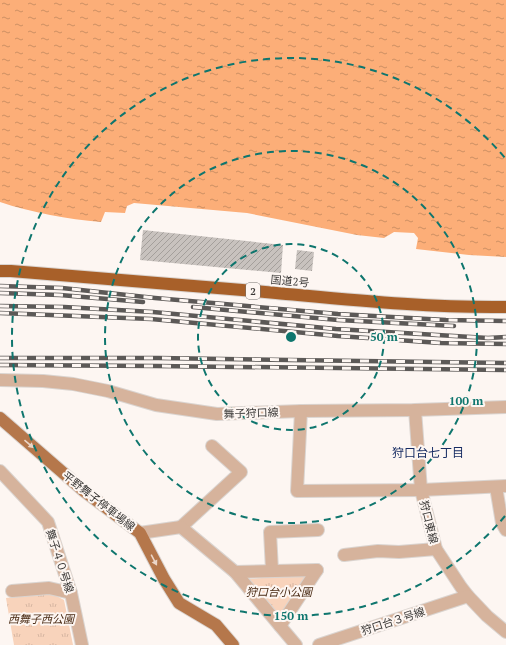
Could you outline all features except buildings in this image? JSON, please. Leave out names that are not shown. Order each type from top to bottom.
[{"type":"highway","name":"国道2号","points":[[0,271],[126,280],[370,302],[473,307],[506,307]]},
{"type":"main road","name":"平野舞子停車場線","points":[[0,418],[84,491],[140,533],[164,579],[179,603],[216,625],[233,645]]},
{"type":"street","name":"舞子狩口線","points":[[0,380],[43,381],[73,384],[108,390],[156,404],[217,414],[506,407]]},
{"type":"street","name":"狩口東線","points":[[415,410],[421,490],[436,549],[468,596],[487,616],[506,632]]},
{"type":"street","points":[[301,411],[297,491],[421,490],[501,486],[502,523],[506,530]]},
{"type":"street","points":[[140,533],[181,527],[241,472],[212,446]]},
{"type":"street","name":"舞子４０号線","points":[[0,471],[48,522],[71,593],[82,645]]},
{"type":"street","points":[[181,527],[235,572],[296,645]]},
{"type":"street","points":[[272,570],[270,532],[318,530]]},
{"type":"street","points":[[344,554],[436,549]]},
{"type":"street","points":[[235,572],[317,570],[280,626]]},
{"type":"street","points":[[12,591],[49,588],[71,593]]},
{"type":"street","name":"狩口台３号線","points":[[319,645],[468,596]]},
{"type":"green space","name":"狩口台小公園","points":[[309,575],[280,617],[248,579]]},
{"type":"green space","name":"西舞子西公園","points":[[49,592],[64,600],[73,645],[14,645],[6,598]]},
{"type":"water","points":[[0,0],[506,0],[506,257],[469,255],[416,249],[418,238],[414,233],[394,232],[384,238],[357,235],[247,213],[134,203],[127,206],[125,213],[105,212],[101,222],[50,215],[0,202]]},
{"type":"railway","points":[[0,286],[62,288],[155,298],[338,314],[446,320],[506,321]]},
{"type":"railway","points":[[0,293],[60,295],[143,302]]},
{"type":"railway","points":[[0,306],[64,307],[153,312],[336,329],[488,338],[506,337]]},
{"type":"railway","points":[[193,307],[338,320],[454,326]]},
{"type":"railway","points":[[0,313],[151,319],[338,336],[441,343],[506,344]]},
{"type":"railway","points":[[0,358],[158,358],[506,363]]},
{"type":"railway","points":[[0,365],[506,370]]},
{"type":"district","name":"狩口台七丁目","points":[[428,452]]}]
